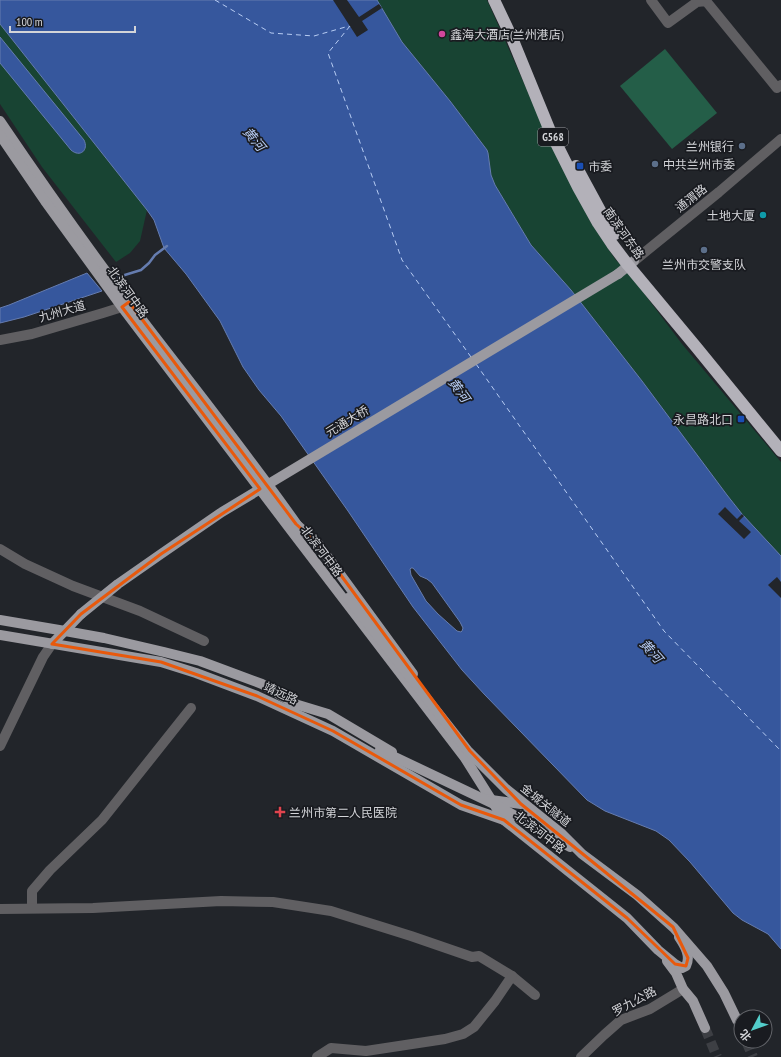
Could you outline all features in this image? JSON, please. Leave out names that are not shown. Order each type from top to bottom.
[{"type":"highway","name":"南滨河东路","points":[[494,0],[512,38],[550,131],[578,187],[601,228],[612,244],[631,263],[781,440]]},
{"type":"highway","name":"南滨河东路","points":[[502,0],[565,145],[602,214],[631,263],[781,451]]},
{"type":"main road","name":"北滨河中路","points":[[0,121],[125,305],[294,536],[465,758],[504,820],[627,918],[658,950]]},
{"type":"main road","name":"北滨河中路","points":[[0,135],[45,201],[102,272]]},
{"type":"main road","name":"元通大桥","points":[[52,644],[81,614],[118,584],[222,512],[618,274],[631,263]]},
{"type":"main road","name":"北滨河中路","points":[[125,305],[238,446],[296,524]]},
{"type":"main road","name":"金城关隧道","points":[[296,524],[348,598],[468,751],[506,789],[562,834],[582,854],[637,896],[674,928],[707,966],[733,1012]]},
{"type":"main road","points":[[296,524],[318,544],[470,751],[521,804],[577,850],[664,913],[684,945],[688,962],[686,966],[682,968],[658,950]]},
{"type":"main road","name":"靖远路","points":[[0,620],[65,630],[200,661],[262,684],[295,704],[328,714],[426,772],[491,800],[521,804]]},
{"type":"main road","name":"靖远路","points":[[0,636],[161,662],[196,673],[257,696],[332,731],[461,805],[504,820]]},
{"type":"main road","points":[[295,704],[380,750],[498,806],[582,854]]},
{"type":"main road","points":[[504,820],[532,813]]},
{"type":"main road","points":[[658,950],[676,973],[683,989],[693,1001],[705,1028]]},
{"type":"street","points":[[651,0],[668,24],[697,2],[706,1],[777,88],[781,85]]},
{"type":"street","name":"通渭路","points":[[631,263],[781,140]]},
{"type":"street","name":"九州大道","points":[[0,340],[32,334],[125,305]]},
{"type":"street","points":[[0,549],[25,564],[73,586],[140,611],[204,641]]},
{"type":"street","points":[[0,746],[43,658],[52,644]]},
{"type":"street","points":[[32,908],[32,892],[50,870],[102,820],[191,708]]},
{"type":"street","points":[[0,909],[93,908],[221,901],[273,902],[330,911],[411,936],[472,958],[479,956],[512,976],[535,995]]},
{"type":"street","points":[[317,1057],[331,1048],[366,1051],[445,1039],[463,1034],[474,1027],[495,1001],[512,976]]},
{"type":"street","name":"罗九公路","points":[[581,1057],[604,1034],[621,1020],[650,1009],[683,989]]},
{"type":"highlighted area","points":[[129,302],[296,524],[318,544],[470,751],[521,804],[673,927],[688,958],[686,966],[675,964],[627,918],[504,820],[461,805],[333,731],[257,696],[161,662],[52,644],[81,614],[161,554],[260,489],[122,307]]},
{"type":"green space","points":[[377,0],[487,0],[558,160],[590,221],[615,259],[631,276],[682,344],[781,462],[781,556],[742,514],[642,381],[571,290],[531,245],[495,185],[491,175],[487,150],[450,101],[402,42]]},
{"type":"green space","points":[[0,24],[147,210],[140,241],[130,253],[116,262],[42,167],[0,104]]},
{"type":"green space","points":[[665,49],[717,113],[672,149],[620,86]]},
{"type":"water","name":"黄河","points":[[0,0],[377,0],[402,42],[450,101],[487,150],[491,175],[495,185],[531,245],[571,290],[642,381],[742,514],[781,556],[781,949],[768,934],[742,920],[733,913],[690,862],[669,840],[656,831],[605,811],[587,800],[462,670],[413,607],[281,416],[259,390],[243,367],[220,321],[186,274],[164,248],[154,220],[147,210],[0,24]],"holes":[[[413,568],[420,576],[432,583],[460,622],[463,628],[461,632],[457,631],[426,601],[411,575],[410,569]]]},
{"type":"water","points":[[0,37],[84,140],[85,147],[83,152],[78,153],[71,150],[0,63]]},
{"type":"water","points":[[87,273],[102,291],[24,317],[0,323],[0,308]]},
{"type":"pier","points":[[333,0],[347,0],[359,17],[379,4],[382,8],[362,21],[368,30],[357,37]]},
{"type":"pier","points":[[725,507],[737,519],[742,514],[744,516],[739,521],[751,532],[744,539],[718,514]]},
{"type":"pier","points":[[777,577],[781,582],[781,598],[768,585]]},
{"type":"waterway","points":[[115,278],[141,270],[155,255],[167,246]]},
{"type":"ferry route","points":[[215,0],[271,33],[314,36],[349,26]]},
{"type":"ferry route","points":[[350,26],[328,53],[402,260],[471,357]]},
{"type":"ferry route","points":[[476,364],[664,631],[781,751]]},
{"type":"tunnel","points":[[705,1028],[717,1057]]},
{"type":"tunnel","points":[[750,1049],[753,1057]]},
{"type":"place","name":"鑫海大酒店(兰州港店)","points":[[442,34]]},
{"type":"place","name":"兰州银行","points":[[742,146]]},
{"type":"place","name":"中共兰州市委","points":[[655,164]]},
{"type":"place","name":"市委","points":[[580,166]]},
{"type":"place","name":"土地大厦","points":[[763,215]]},
{"type":"place","name":"兰州市交警支队","points":[[704,250]]},
{"type":"place","name":"永昌路北口","points":[[741,419]]},
{"type":"place","name":"兰州市第二人民医院","points":[[280,812]]}]
